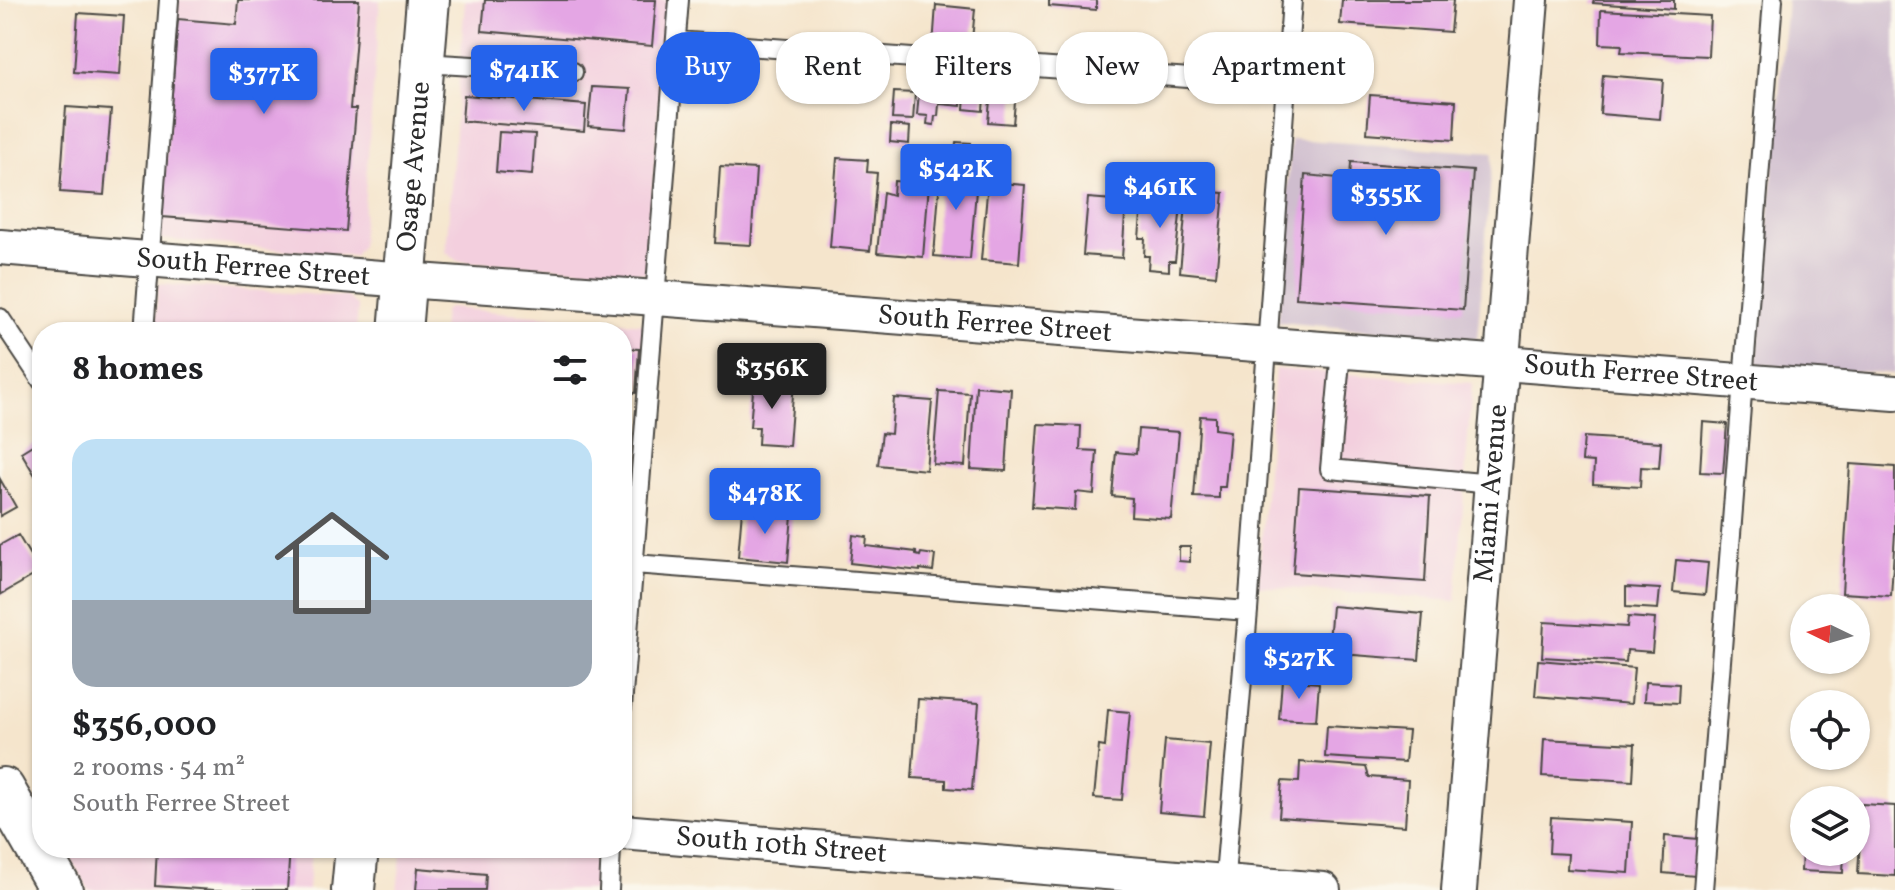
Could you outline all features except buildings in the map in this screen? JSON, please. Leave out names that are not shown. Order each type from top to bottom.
[{"type":"street","name":"Osage Avenue","points":[[401,322],[428,0]]},
{"type":"street","name":"Miami Avenue","points":[[1459,890],[1531,0]]},
{"type":"street","name":"South Ferree Street","points":[[0,247],[1895,393]]},
{"type":"street","points":[[11,789],[32,831]]},
{"type":"street","name":"South 10th Street","points":[[632,833],[1224,886],[1323,890]]},
{"type":"street","points":[[45,858],[61,890]]},
{"type":"street","points":[[353,890],[356,858]]},
{"type":"lane","points":[[145,322],[164,0]]},
{"type":"lane","points":[[677,32],[679,0]]},
{"type":"lane","points":[[1290,32],[1292,0]]},
{"type":"lane","points":[[1703,890],[1773,0]]},
{"type":"lane","points":[[760,47],[1184,78]]},
{"type":"lane","points":[[423,63],[573,72]]},
{"type":"lane","points":[[632,588],[671,104]]},
{"type":"lane","points":[[1224,886],[1248,611],[1285,104]]},
{"type":"lane","points":[[0,318],[32,366]]},
{"type":"lane","points":[[1341,351],[1330,469],[1492,484]]},
{"type":"lane","points":[[634,564],[1248,611]]},
{"type":"lane","points":[[609,890],[611,858]]},
{"type":"shaded area","points":[[177,0],[380,0],[361,246],[355,256],[159,239]]},
{"type":"shaded area","points":[[465,0],[667,0],[665,32],[656,32],[656,104],[659,104],[646,273],[457,261],[446,252]]},
{"type":"shaded area","points":[[1787,0],[1895,0],[1895,374],[1757,364]]},
{"type":"shaded area","points":[[1291,139],[1493,153],[1477,339],[1278,322]]},
{"type":"shaded area","points":[[158,284],[348,297],[358,307],[357,322],[156,322]]},
{"type":"shaded area","points":[[448,308],[621,322],[443,322],[444,311]]},
{"type":"shaded area","points":[[632,323],[646,324],[632,488]]},
{"type":"shaded area","points":[[1275,369],[1472,383],[1456,601],[1258,586]]},
{"type":"shaded area","points":[[71,858],[310,858],[308,890],[89,890]]},
{"type":"shaded area","points":[[401,858],[593,859],[605,880],[604,890],[397,890]]}]
